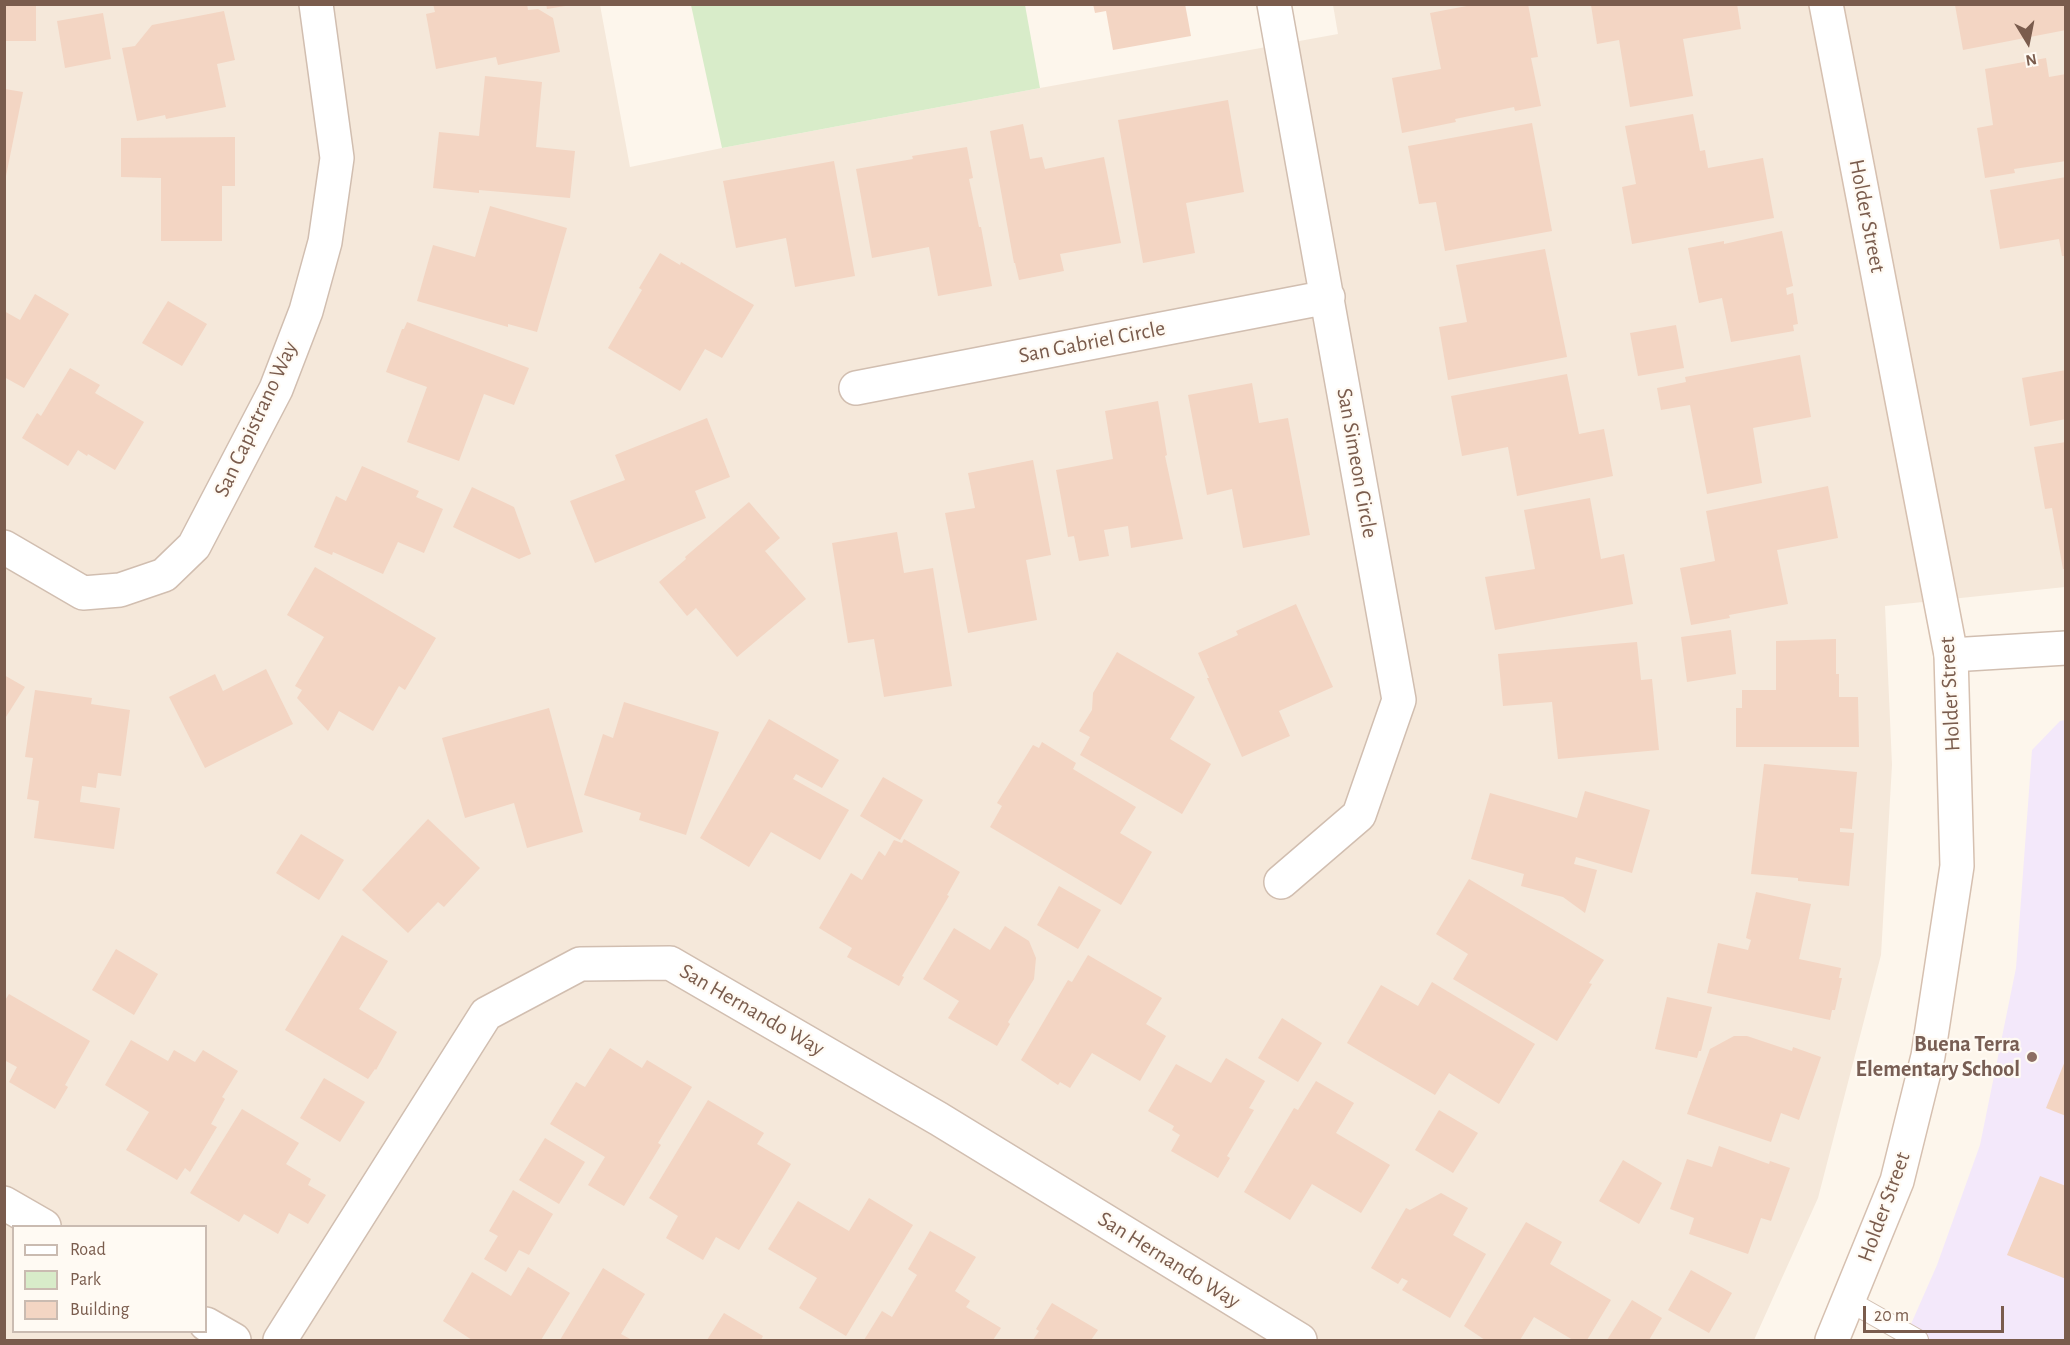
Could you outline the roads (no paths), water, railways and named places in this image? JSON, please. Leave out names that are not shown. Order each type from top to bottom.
[{"type":"street","name":"San Capistrano Way","points":[[4,547],[83,593],[120,590],[164,575],[194,546],[276,388],[306,311],[325,242],[337,158],[316,4]]},
{"type":"street","name":"San Simeon Circle","points":[[1274,4],[1399,700],[1359,815],[1281,882]]},
{"type":"street","name":"Holder Street","points":[[1827,4],[1951,655],[1957,866],[1928,1056],[1897,1181],[1832,1341]]},
{"type":"street","name":"San Gabriel Circle","points":[[856,388],[1328,297]]},
{"type":"street","points":[[1951,655],[2066,648]]},
{"type":"street","name":"San Hernando Way","points":[[280,1341],[486,1014],[580,964],[670,963],[939,1119],[1300,1341]]},
{"type":"street","points":[[4,1203],[41,1225]]},
{"type":"street","points":[[207,1325],[234,1341]]},
{"type":"lane","points":[[1849,1301],[1918,1341]]},
{"type":"place","name":"Buena Terra Elementary School","points":[[2032,1057]]}]
